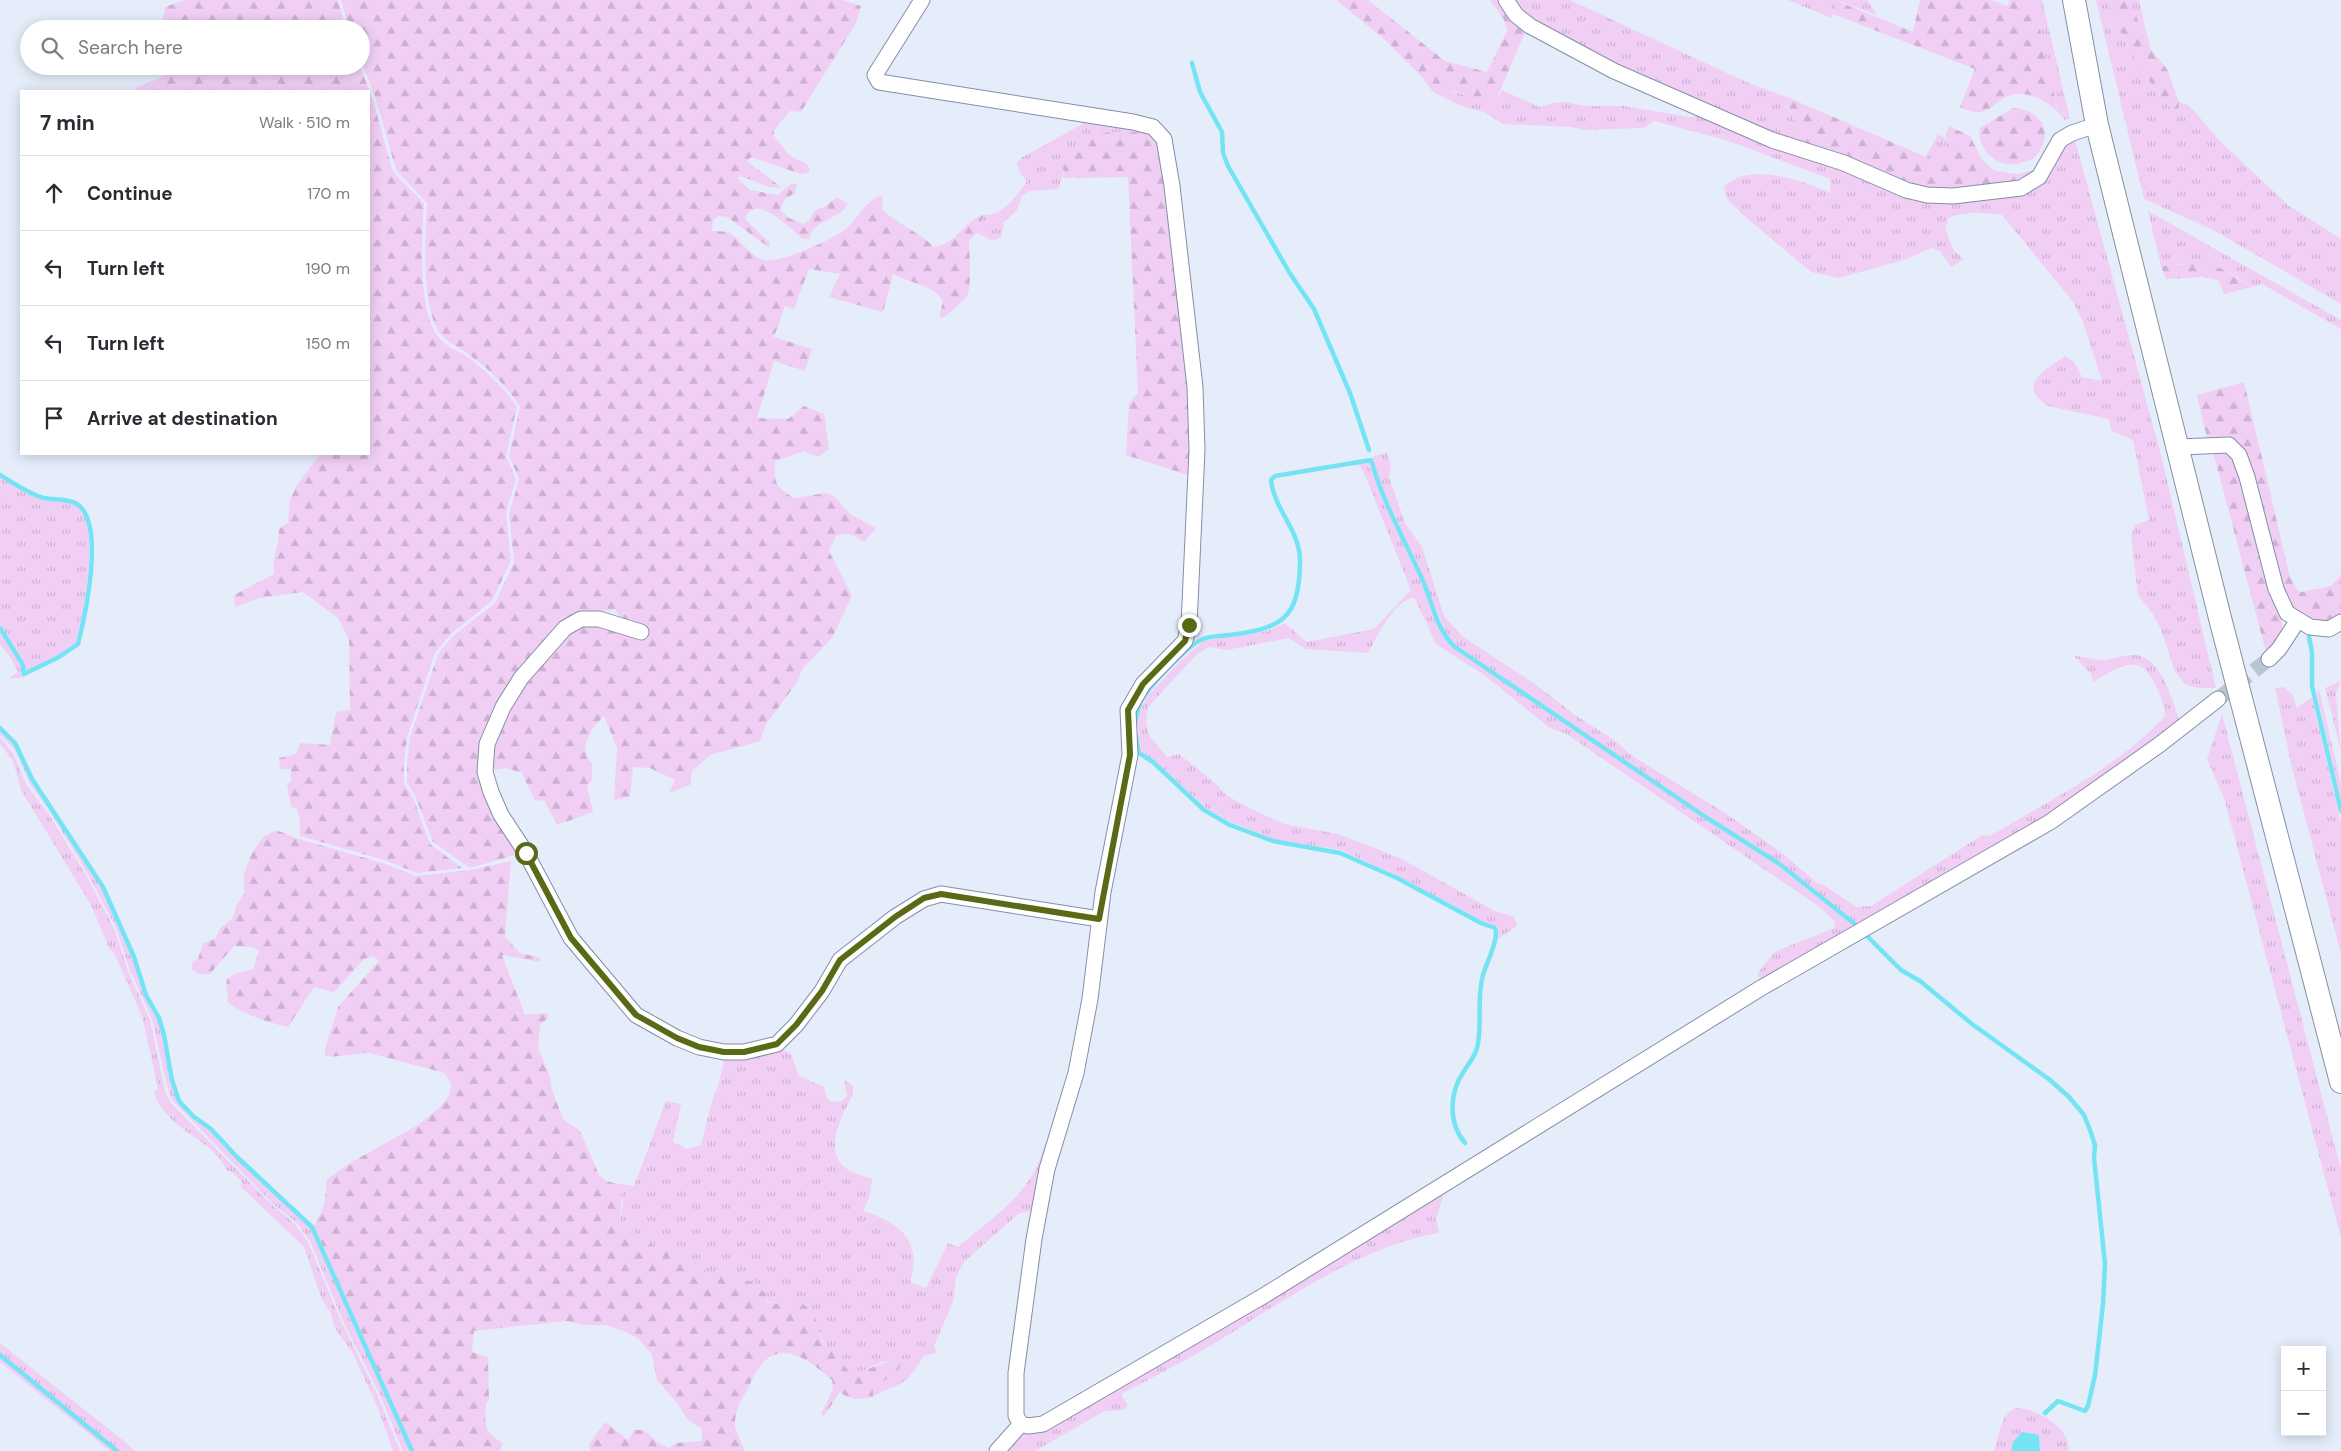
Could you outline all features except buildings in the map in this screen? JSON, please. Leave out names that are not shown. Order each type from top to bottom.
[{"type":"highway","points":[[2074,0],[2097,125],[2341,1082]]},
{"type":"street","points":[[922,0],[875,75],[879,82],[1133,122],[1153,127],[1164,138],[1172,186],[1195,388],[1197,450],[1189,625],[1185,641],[1143,684],[1128,710],[1130,755],[1099,919],[1090,999],[1076,1073],[1047,1169],[1034,1239],[1016,1373],[1016,1416],[1021,1424],[1028,1426],[1044,1424],[1257,1299],[1761,988],[2050,822],[2159,745],[2218,699]]},
{"type":"street","points":[[1506,0],[1516,15],[1530,26],[1614,71],[1772,140],[1844,164],[1906,190],[1927,195],[1953,196],[2021,188],[2039,176],[2060,140],[2072,133],[2097,125]]},
{"type":"street","points":[[2178,447],[2229,445],[2239,455],[2247,477],[2276,589],[2287,613],[2310,627],[2329,629],[2341,622]]},
{"type":"street","points":[[641,632],[599,619],[581,619],[565,628],[521,678],[503,707],[487,744],[485,772],[491,792],[502,814],[526,853],[571,938],[636,1015],[650,1024],[699,1047],[724,1052],[744,1052],[777,1044],[796,1025],[822,991],[840,960],[924,898],[941,894],[1099,919]]},
{"type":"street","points":[[2269,659],[2279,649],[2298,620]]},
{"type":"street","points":[[997,1451],[1021,1424]]},
{"type":"green space","points":[[185,0],[338,0],[344,20],[163,20],[165,7]]},
{"type":"green space","points":[[341,0],[842,0],[861,6],[856,23],[801,112],[790,111],[774,130],[774,136],[789,155],[807,164],[810,172],[801,174],[751,157],[747,161],[782,188],[768,187],[741,176],[737,178],[750,190],[777,195],[791,184],[797,184],[795,193],[785,199],[780,210],[789,218],[803,224],[809,221],[815,210],[822,208],[837,197],[848,204],[839,213],[816,227],[811,232],[809,239],[802,238],[781,220],[764,210],[756,209],[750,211],[745,219],[769,242],[770,248],[727,217],[719,216],[713,220],[712,231],[731,234],[758,258],[770,260],[780,259],[806,250],[841,232],[852,223],[871,201],[883,195],[882,209],[934,247],[949,241],[970,222],[984,215],[977,233],[969,241],[969,292],[945,317],[939,318],[943,301],[939,295],[927,287],[893,274],[883,312],[829,297],[840,274],[809,269],[794,309],[785,306],[774,337],[812,349],[805,371],[774,361],[757,418],[788,419],[804,406],[824,414],[829,449],[818,457],[804,451],[775,461],[777,484],[783,491],[794,498],[826,493],[833,495],[850,514],[876,528],[864,542],[851,535],[836,536],[829,551],[852,596],[832,638],[803,668],[796,684],[766,724],[760,741],[710,755],[692,771],[690,785],[669,793],[675,780],[650,768],[633,767],[630,797],[614,800],[617,748],[604,716],[591,732],[585,752],[587,758],[592,763],[592,780],[587,786],[593,812],[557,825],[544,800],[535,801],[522,773],[507,768],[487,771],[488,755],[495,731],[514,694],[541,656],[569,628],[582,622],[597,621],[641,635],[641,628],[622,620],[615,609],[603,611],[601,616],[576,617],[568,621],[539,653],[509,691],[497,711],[488,732],[483,753],[483,775],[489,796],[498,816],[522,853],[470,868],[433,842],[415,796],[407,783],[407,763],[410,737],[438,654],[453,636],[495,603],[514,562],[509,514],[519,479],[509,456],[520,407],[492,374],[472,357],[444,338],[436,327],[431,312],[426,274],[425,234],[427,203],[396,170],[376,99],[367,75],[370,75],[370,20],[347,20]]},
{"type":"green space","points":[[1336,0],[1368,0],[1445,61],[1487,72],[1507,31],[1504,20],[1490,0],[1503,0],[1527,28],[1497,98],[1478,99],[1436,86],[1421,76],[1385,40]]},
{"type":"green space","points":[[1514,0],[1570,0],[1744,81],[1787,97],[1785,104],[1800,129],[1791,141],[1650,80],[1579,47],[1543,27],[1532,19]]},
{"type":"green space","points":[[1788,0],[1867,0],[1877,15],[1838,1],[1831,18]]},
{"type":"green space","points":[[1920,0],[1991,0],[2007,6],[2010,0],[2034,0],[2058,112],[2046,102],[2024,94],[2017,94],[2002,99],[1988,110],[1982,112],[1973,112],[1960,107],[1975,69],[1833,14],[1837,1],[1913,32]]},
{"type":"green space","points":[[2034,0],[2042,0],[2070,119],[2065,120],[2058,112]]},
{"type":"green space","points":[[2096,0],[2106,0],[2136,61],[2155,89],[2178,114],[2179,102],[2188,105],[2222,143],[2288,205],[2341,239],[2341,304],[2213,230],[2144,199]]},
{"type":"green space","points":[[2106,0],[2129,0],[2150,48],[2167,69],[2179,102],[2178,114],[2155,89],[2136,61]]},
{"type":"green space","points":[[2129,0],[2139,0],[2150,48]]},
{"type":"green space","points":[[165,75],[363,75],[369,90],[136,90],[137,87]]},
{"type":"green space","points":[[1421,76],[1438,86],[1467,96],[1497,98],[1502,90],[1539,107],[1565,102],[1585,106],[1624,106],[1690,117],[1705,115],[1766,141],[2027,193],[2041,182],[2061,151],[2075,140],[2161,455],[2216,688],[2198,688],[2186,685],[2175,672],[2161,629],[2152,613],[2138,595],[2131,536],[2135,525],[2149,520],[2133,440],[2112,431],[2108,419],[2048,406],[2034,391],[2034,384],[2037,378],[2065,356],[2074,362],[2082,377],[2102,381],[2083,322],[2074,303],[2002,215],[1975,213],[1949,218],[1945,229],[1954,251],[1964,259],[1951,267],[1940,251],[1931,248],[1907,259],[1839,278],[1811,272],[1743,215],[1727,199],[1724,187],[1735,179],[1748,175],[1762,174],[1806,183],[1831,193],[1830,179],[1729,141],[1654,121],[1644,128],[1584,130],[1571,127],[1503,124],[1484,112],[1461,106],[1433,92]]},
{"type":"green space","points":[[370,92],[393,172],[424,203],[422,254],[424,294],[433,327],[443,342],[472,360],[508,394],[517,407],[506,456],[516,479],[506,513],[511,561],[492,601],[451,634],[435,653],[407,737],[404,784],[413,797],[430,844],[462,868],[417,873],[384,860],[300,836],[300,821],[297,808],[291,807],[287,784],[291,781],[291,769],[280,769],[279,758],[296,754],[300,743],[330,745],[336,712],[350,710],[349,639],[338,618],[303,592],[259,598],[235,607],[234,595],[274,574],[279,529],[288,522],[290,500],[297,485],[319,455],[370,455]]},
{"type":"green space","points":[[1787,97],[1938,162],[1949,141],[1945,136],[1949,126],[1970,136],[1983,161],[1995,171],[2017,174],[2039,169],[2023,183],[1924,191],[1791,141],[1800,129],[1785,103]]},
{"type":"green space","points":[[2013,108],[2024,110],[2039,119],[2045,133],[2044,142],[2033,159],[2021,163],[2002,163],[1991,157],[1983,147],[1980,128]]},
{"type":"green space","points":[[1088,121],[1146,129],[1134,134],[1118,132],[1064,171],[1058,189],[1030,191],[1022,196],[1017,210],[1004,222],[1001,237],[993,241],[977,233],[984,215],[997,212],[1009,204],[1027,181],[1020,173],[1017,163],[1021,158]]},
{"type":"green space","points":[[1146,129],[1161,146],[1192,388],[1191,476],[1126,455],[1129,403],[1138,393],[1128,177],[1063,178],[1064,171],[1062,167],[1096,136],[1112,132],[1134,132]]},
{"type":"green space","points":[[1938,134],[1950,141],[1938,163],[1925,158]]},
{"type":"green space","points":[[2148,211],[2341,320],[2341,329],[2262,284],[2253,287],[2219,268],[2199,264],[2161,266]]},
{"type":"green space","points":[[2205,263],[2220,268],[2253,287],[2224,294],[2218,280],[2203,277],[2166,279],[2161,266]]},
{"type":"green space","points":[[2244,382],[2290,577],[2297,590],[2301,592],[2331,586],[2341,575],[2341,619],[2325,623],[2310,620],[2286,599],[2225,438],[2207,438],[2197,395]]},
{"type":"green space","points":[[2213,452],[2225,452],[2235,466],[2252,506],[2259,530],[2282,623],[2280,637],[2266,652]]},
{"type":"green space","points":[[1387,453],[1391,465],[1389,477],[1405,523],[1422,547],[1444,616],[1462,636],[1535,684],[1575,715],[1614,740],[1634,757],[1725,813],[1781,852],[1817,883],[1824,885],[1856,907],[1871,906],[1982,835],[1990,836],[2082,782],[2127,751],[2165,716],[2163,704],[2156,686],[2150,675],[2143,668],[2136,665],[2120,667],[2093,682],[2091,674],[2074,656],[2101,660],[2131,655],[2144,657],[2152,663],[2165,682],[2180,723],[2050,815],[1858,924],[1779,862],[1708,817],[1456,645],[1448,637],[1376,472],[1373,456]]},
{"type":"green space","points":[[1368,461],[1441,633],[1453,648],[1706,820],[1776,865],[1854,926],[1762,983],[1757,974],[1774,952],[1834,928],[1835,922],[1821,908],[1565,733],[1551,729],[1484,675],[1436,644],[1414,597],[1406,600],[1393,612],[1368,653],[1305,649],[1289,638],[1227,650],[1209,647],[1197,654],[1148,707],[1146,721],[1149,735],[1167,757],[1179,754],[1215,783],[1225,794],[1241,804],[1284,824],[1338,834],[1400,858],[1493,910],[1514,917],[1517,926],[1498,939],[1499,931],[1497,926],[1482,921],[1398,876],[1341,850],[1273,839],[1231,822],[1206,808],[1154,760],[1141,751],[1137,724],[1147,697],[1177,664],[1203,641],[1267,631],[1285,623],[1306,642],[1374,629],[1411,590],[1366,478],[1361,467],[1355,464]]},
{"type":"green space","points":[[0,477],[21,491],[33,496],[75,505],[84,514],[88,529],[90,548],[89,570],[76,643],[58,655],[26,671],[25,664],[0,624]]},
{"type":"green space","points":[[0,631],[22,665],[25,677],[8,679],[18,672],[9,655],[0,645]]},
{"type":"green space","points":[[2341,681],[2336,693],[2341,751],[2325,688]]},
{"type":"green space","points":[[2284,687],[2293,695],[2297,708],[2312,697],[2341,824],[2341,954],[2292,768],[2275,688]]},
{"type":"green space","points":[[2319,689],[2341,784],[2341,801],[2317,694]]},
{"type":"green space","points":[[2222,714],[2341,1170],[2341,1238],[2224,798],[2207,759]]},
{"type":"green space","points":[[0,729],[15,744],[31,779],[103,888],[133,957],[146,995],[158,1019],[163,1035],[171,1080],[178,1102],[193,1117],[210,1129],[235,1156],[312,1228],[411,1451],[403,1451],[380,1395],[342,1319],[310,1241],[296,1222],[272,1203],[173,1101],[168,1090],[152,1019],[130,970],[116,928],[88,874],[50,812],[30,784],[16,752],[0,734]]},
{"type":"green space","points":[[0,737],[13,753],[27,786],[48,813],[86,875],[114,928],[128,971],[150,1020],[165,1091],[171,1103],[271,1204],[294,1223],[308,1242],[340,1319],[378,1396],[400,1451],[393,1451],[377,1406],[353,1354],[334,1327],[331,1313],[322,1300],[304,1247],[241,1187],[242,1182],[232,1172],[226,1170],[212,1150],[179,1126],[160,1106],[154,1092],[158,1088],[142,1016],[114,953],[110,950],[91,905],[21,790],[13,761],[0,744]]},
{"type":"green space","points":[[276,830],[299,839],[383,863],[416,876],[470,870],[511,861],[505,937],[520,953],[541,958],[540,962],[502,955],[525,1015],[547,1013],[548,1018],[540,1025],[538,1048],[550,1076],[552,1090],[563,1119],[580,1131],[599,1175],[606,1181],[614,1183],[622,1192],[620,1222],[660,1250],[668,1251],[712,1274],[754,1282],[766,1294],[766,1301],[777,1304],[800,1303],[804,1305],[815,1317],[826,1347],[842,1355],[843,1364],[849,1371],[863,1370],[896,1360],[903,1360],[899,1369],[873,1390],[873,1397],[855,1399],[840,1392],[824,1416],[821,1414],[833,1389],[832,1380],[810,1362],[799,1356],[788,1353],[778,1354],[768,1358],[759,1367],[737,1411],[735,1426],[744,1451],[592,1451],[588,1446],[605,1422],[628,1440],[634,1430],[644,1430],[657,1442],[669,1448],[677,1443],[702,1441],[702,1429],[688,1420],[677,1403],[657,1380],[652,1355],[639,1339],[624,1331],[606,1325],[584,1325],[567,1321],[474,1331],[472,1352],[488,1357],[489,1401],[486,1403],[486,1423],[492,1435],[503,1443],[500,1451],[413,1451],[314,1226],[324,1205],[327,1179],[350,1163],[418,1125],[439,1108],[449,1096],[451,1084],[445,1073],[369,1053],[325,1056],[325,1049],[338,1007],[379,961],[374,956],[364,959],[334,992],[314,987],[288,1027],[265,1021],[246,1013],[227,1001],[227,979],[234,974],[253,969],[259,951],[253,947],[234,946],[210,974],[198,974],[191,969],[193,962],[198,959],[203,943],[215,939],[221,927],[232,919],[237,904],[244,894],[244,874],[252,853],[263,837]]},
{"type":"green space","points":[[782,1044],[783,1050],[791,1054],[799,1076],[824,1087],[827,1098],[832,1102],[841,1101],[847,1096],[844,1080],[853,1086],[853,1094],[836,1133],[836,1153],[840,1162],[847,1169],[872,1179],[870,1195],[863,1211],[887,1221],[905,1235],[913,1255],[910,1282],[926,1288],[948,1243],[958,1247],[1010,1203],[1030,1178],[1047,1143],[1038,1209],[1018,1214],[964,1262],[956,1277],[953,1302],[934,1346],[937,1353],[924,1356],[913,1372],[902,1383],[873,1397],[873,1390],[898,1369],[903,1360],[881,1362],[860,1372],[849,1371],[826,1347],[820,1333],[796,1303],[780,1304],[770,1302],[754,1282],[712,1274],[668,1251],[660,1250],[620,1222],[623,1201],[614,1183],[634,1186],[666,1101],[681,1104],[673,1142],[687,1149],[701,1145],[725,1057]]},
{"type":"green space","points":[[1446,1186],[1436,1219],[1439,1233],[1409,1240],[1380,1250],[1323,1278],[1204,1350],[1121,1394],[1128,1406],[1123,1410],[1105,1411],[1035,1451],[1004,1451],[1022,1433],[1030,1432]]},
{"type":"green space","points":[[0,1343],[135,1451],[119,1451],[0,1354]]},
{"type":"green space","points":[[0,1357],[114,1451],[110,1451],[0,1362]]},
{"type":"green space","points":[[2016,1408],[2033,1411],[2059,1427],[2068,1443],[2068,1451],[2040,1451],[2039,1435],[2013,1442],[2011,1451],[1994,1451],[2003,1420]]},
{"type":"water","points":[[2022,1432],[2039,1435],[2040,1451],[2011,1451],[2013,1442]]},
{"type":"waterway","points":[[1192,63],[1200,92],[1222,132],[1223,153],[1228,166],[1289,272],[1314,309],[1350,393],[1369,450]]},
{"type":"waterway","points":[[1135,723],[1143,698],[1172,664],[1197,642],[1209,637],[1262,629],[1284,618],[1291,609],[1299,582],[1299,551],[1292,530],[1273,491],[1271,480],[1275,476],[1371,460],[1382,491],[1423,581],[1439,624],[1455,647],[1707,818],[1778,863],[1856,925]]},
{"type":"waterway","points":[[0,475],[38,496],[70,501],[77,504],[86,514],[92,549],[85,613],[78,644],[59,657],[24,674],[23,665],[0,628]]},
{"type":"waterway","points":[[2309,637],[2312,652],[2312,686],[2341,811]]},
{"type":"waterway","points":[[0,728],[15,743],[32,779],[103,887],[134,957],[146,995],[159,1018],[172,1080],[179,1101],[193,1116],[211,1129],[236,1156],[312,1227],[412,1451]]},
{"type":"waterway","points":[[1136,736],[1139,753],[1153,762],[1204,810],[1230,825],[1273,841],[1340,853],[1397,878],[1481,923],[1495,928],[1496,938],[1481,984],[1477,1048],[1459,1080],[1453,1098],[1453,1117],[1459,1135],[1465,1143]]},
{"type":"waterway","points":[[1866,935],[1901,970],[1920,981],[1972,1024],[2050,1080],[2069,1097],[2084,1115],[2090,1130],[2095,1145],[2094,1158],[2105,1264],[2103,1304],[2095,1375],[2088,1406],[2085,1411],[2058,1401],[2045,1413]]},
{"type":"waterway","points":[[0,1355],[117,1451]]},
{"type":"tunnel","points":[[2218,699],[2269,659]]},
{"type":"route","points":[[526,853],[571,938],[636,1015],[657,1028],[699,1047],[724,1052],[744,1052],[777,1044],[796,1025],[822,991],[840,960],[895,917],[924,898],[941,894],[1099,919],[1130,755],[1127,724],[1128,710],[1143,684],[1185,641],[1189,625]]}]
